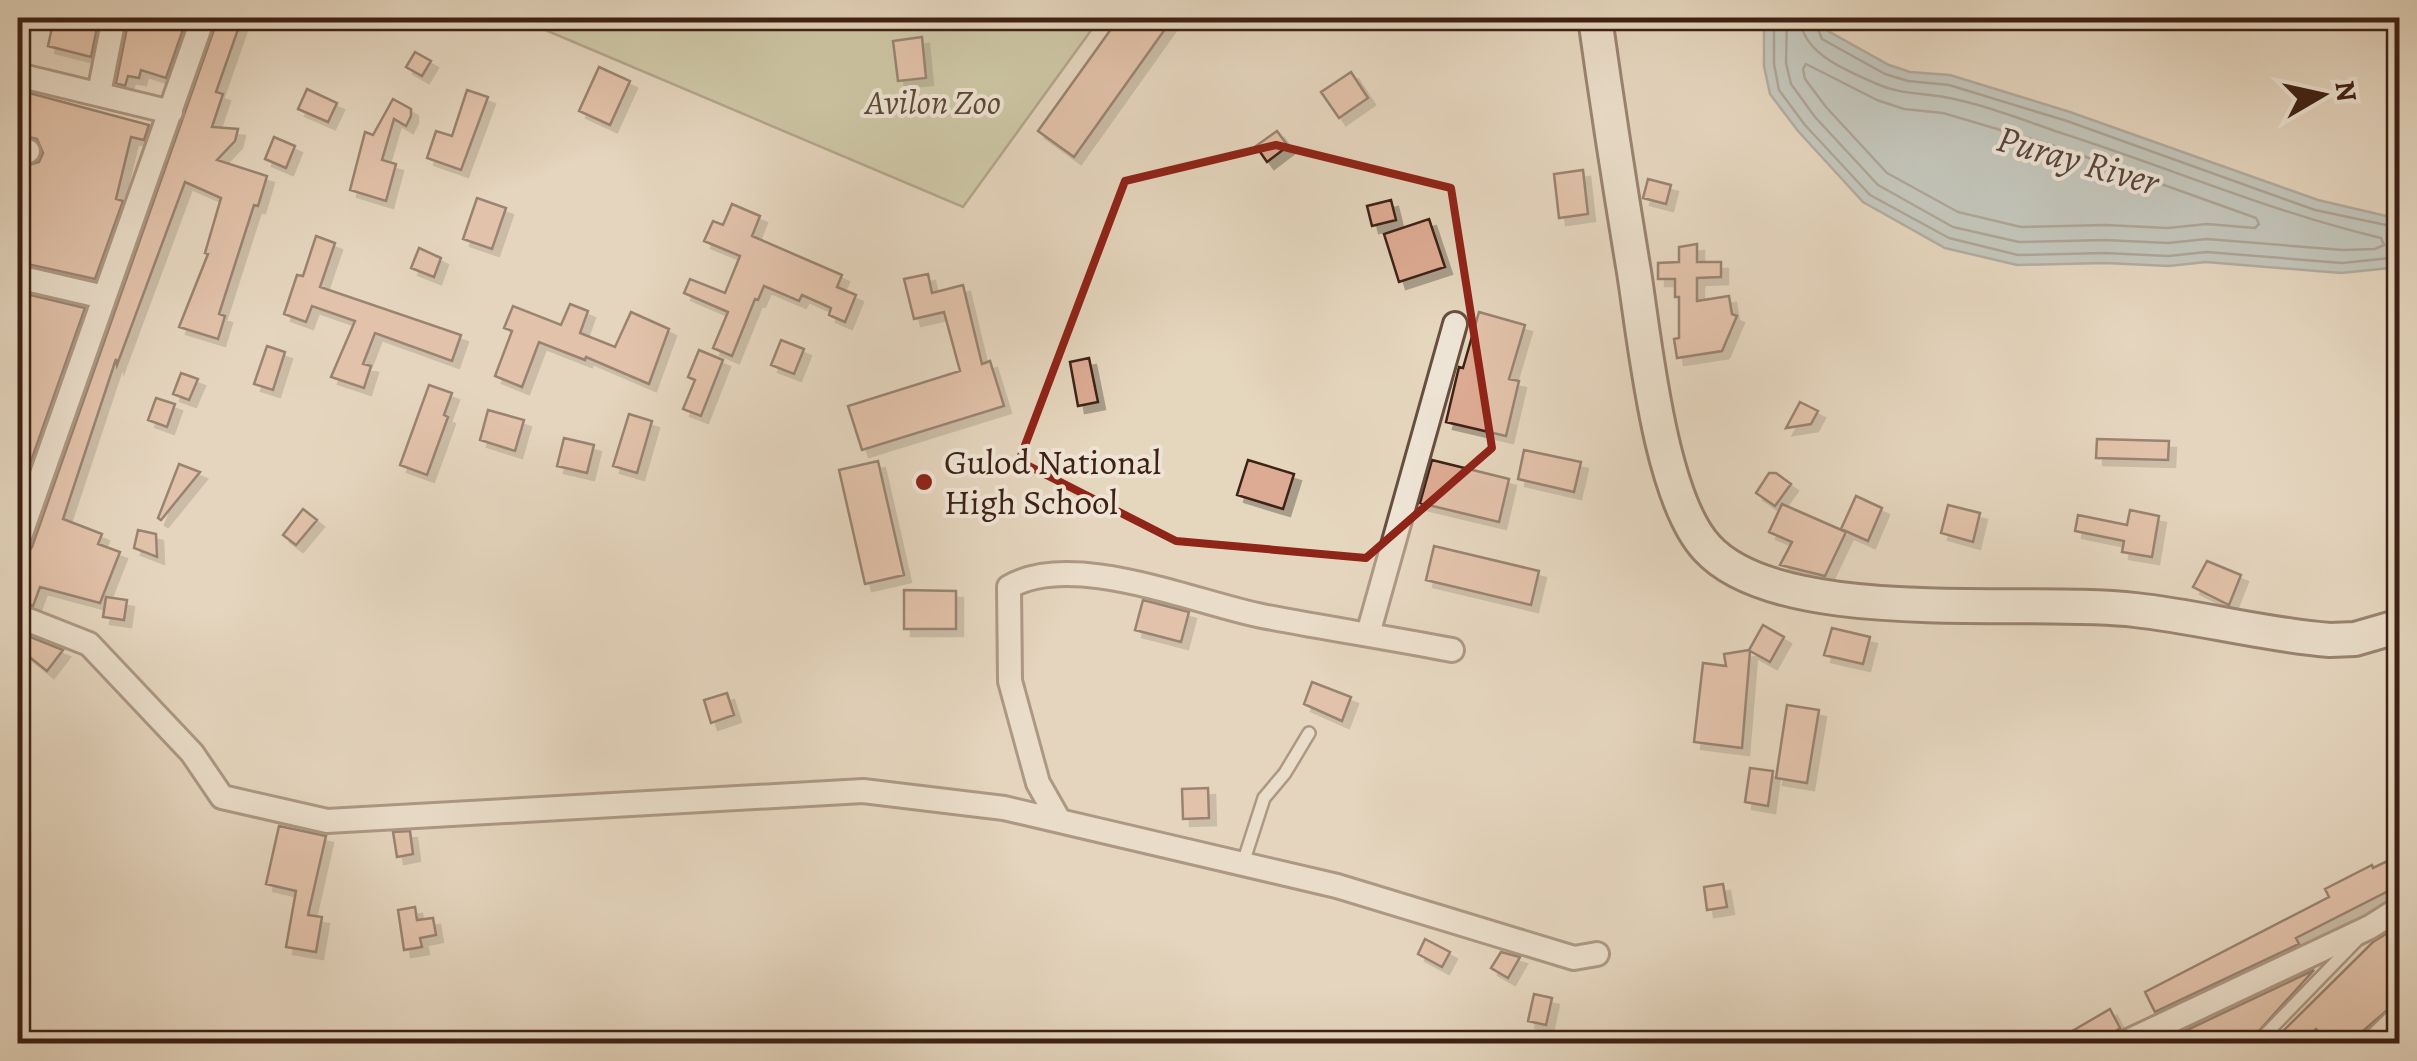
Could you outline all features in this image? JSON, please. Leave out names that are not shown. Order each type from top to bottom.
[{"type":"street","points":[[99,93],[114,18]]},
{"type":"street","points":[[18,542],[24,502],[104,297],[203,18]]},
{"type":"street","points":[[1595,18],[1660,430],[1685,512],[1708,551],[1780,588],[1892,605],[2134,609],[2330,640],[2355,639],[2400,626]]},
{"type":"street","points":[[18,75],[170,112]]},
{"type":"street","points":[[18,276],[104,297]]},
{"type":"street","points":[[1368,634],[1455,324]]},
{"type":"street","points":[[1060,820],[1038,783],[1010,681],[1009,587],[1026,577],[1048,574],[1121,580],[1259,615],[1452,650]]},
{"type":"street","points":[[18,616],[90,644],[192,753],[222,796],[327,820],[862,791],[1004,808],[1060,820],[1337,886],[1574,958],[1597,954]]},
{"type":"street","points":[[2130,1042],[2400,908]]},
{"type":"lane","points":[[1244,863],[1264,798],[1309,734]]},
{"type":"lane","points":[[2256,1044],[2370,926]]},
{"type":"lane","points":[[2363,1044],[2400,1008]]},
{"type":"highlighted area","points":[[1276,145],[1451,188],[1492,448],[1366,558],[1176,541],[1019,461],[1125,181]]},
{"type":"green space","name":"Avilon Zoo","points":[[517,18],[1100,18],[963,207]]},
{"type":"water","name":"Puray River","points":[[1764,18],[1821,18],[1828,31],[1889,65],[1910,72],[1950,75],[2070,112],[2318,200],[2399,219],[2399,267],[2341,273],[2206,262],[2169,266],[2017,265],[1945,248],[1863,202],[1798,131],[1770,94],[1764,66]]},
{"type":"building","points":[[54,18],[99,18],[91,57],[48,46]]},
{"type":"building","points":[[129,18],[187,18],[166,78],[141,70],[139,78],[128,76],[125,86],[116,83]]},
{"type":"building","points":[[218,18],[242,18],[216,92],[223,94],[212,127],[238,129],[235,141],[217,160],[267,176],[219,314],[225,316],[218,339],[179,327],[208,254],[205,253],[221,198],[185,182],[117,365],[116,359],[63,519],[102,534],[98,544],[120,552],[100,603],[40,587],[33,606],[18,601],[18,557],[32,547]]},
{"type":"building","points":[[1119,18],[1173,18],[1074,157],[1038,131]]},
{"type":"building","points":[[922,37],[926,78],[898,81],[893,41]]},
{"type":"building","points":[[415,52],[431,61],[422,76],[406,67]]},
{"type":"building","points":[[599,67],[630,81],[610,125],[579,111]]},
{"type":"building","points":[[1351,72],[1368,98],[1339,118],[1321,92]]},
{"type":"building","points":[[307,89],[337,103],[328,122],[298,109]]},
{"type":"building","points":[[18,90],[149,125],[144,140],[131,137],[116,199],[123,201],[95,279],[18,262],[18,194],[25,166],[39,162],[43,153],[37,139],[18,134]]},
{"type":"building","points":[[467,90],[488,97],[461,170],[427,158],[436,131],[452,136]]},
{"type":"building","points":[[393,99],[411,109],[411,116],[406,126],[394,119],[382,160],[396,164],[386,201],[350,190],[365,132],[373,135]]},
{"type":"building","points":[[1277,131],[1288,146],[1267,162],[1256,146]]},
{"type":"building","points":[[274,137],[295,146],[286,168],[265,159]]},
{"type":"building","points":[[1583,170],[1588,214],[1559,218],[1554,174]]},
{"type":"building","points":[[1648,179],[1671,185],[1666,204],[1643,198]]},
{"type":"building","points":[[477,198],[506,208],[492,249],[463,239]]},
{"type":"building","points":[[1391,200],[1396,220],[1372,226],[1367,206]]},
{"type":"building","points":[[732,204],[760,216],[752,236],[842,275],[837,287],[856,295],[845,322],[829,315],[831,308],[802,295],[799,301],[764,286],[732,356],[713,348],[728,312],[684,293],[690,279],[725,293],[740,256],[704,241],[713,221],[723,225]]},
{"type":"building","points":[[1429,219],[1445,267],[1399,282],[1384,234]]},
{"type":"building","points":[[316,236],[335,243],[320,287],[461,335],[452,361],[375,333],[363,364],[371,366],[364,388],[331,377],[355,321],[312,306],[306,322],[284,314],[297,275],[303,276]]},
{"type":"building","points":[[1697,244],[1697,262],[1721,262],[1721,277],[1697,278],[1697,301],[1729,296],[1732,314],[1737,316],[1722,351],[1677,358],[1674,339],[1679,338],[1679,297],[1675,297],[1675,279],[1658,279],[1658,263],[1679,262],[1679,247]]},
{"type":"building","points":[[419,248],[441,258],[434,277],[411,268]]},
{"type":"building","points":[[928,274],[932,293],[963,285],[982,364],[990,361],[1004,406],[862,450],[848,406],[960,371],[944,312],[914,319],[904,279]]},
{"type":"building","points":[[18,292],[85,308],[18,498]]},
{"type":"building","points":[[570,304],[588,311],[580,333],[615,347],[631,312],[669,329],[649,384],[539,342],[522,387],[495,376],[512,331],[504,328],[513,306],[561,325]]},
{"type":"building","points":[[1479,312],[1525,325],[1509,379],[1519,381],[1506,436],[1446,422],[1459,367],[1463,368]]},
{"type":"building","points":[[781,340],[804,349],[794,374],[771,365]]},
{"type":"building","points":[[267,346],[285,352],[273,390],[254,384]]},
{"type":"building","points":[[699,350],[723,360],[701,416],[683,409],[695,380],[688,377]]},
{"type":"building","points":[[1089,358],[1098,402],[1078,406],[1070,362]]},
{"type":"building","points":[[181,373],[198,379],[189,400],[173,394]]},
{"type":"building","points":[[429,385],[452,393],[444,415],[448,417],[427,475],[400,465]]},
{"type":"building","points":[[156,398],[175,404],[167,427],[148,420]]},
{"type":"building","points":[[1800,402],[1818,411],[1811,424],[1786,428]]},
{"type":"building","points":[[488,410],[524,420],[515,451],[480,440]]},
{"type":"building","points":[[629,414],[652,421],[637,473],[613,466]]},
{"type":"building","points":[[564,438],[594,445],[587,473],[557,466]]},
{"type":"building","points":[[2097,439],[2169,441],[2168,460],[2096,458]]},
{"type":"building","points":[[1524,450],[1581,462],[1574,492],[1518,479]]},
{"type":"building","points":[[1248,460],[1294,474],[1283,509],[1237,495]]},
{"type":"building","points":[[1432,460],[1509,479],[1499,522],[1420,503]]},
{"type":"building","points":[[878,461],[904,575],[865,584],[839,470]]},
{"type":"building","points":[[179,464],[200,472],[161,520],[158,518]]},
{"type":"building","points":[[1769,473],[1776,473],[1791,484],[1775,506],[1756,493]]},
{"type":"building","points":[[1856,496],[1882,508],[1868,541],[1841,529]]},
{"type":"building","points":[[1782,504],[1846,532],[1825,576],[1780,565],[1792,542],[1769,532]]},
{"type":"building","points":[[1948,505],[1980,513],[1973,542],[1941,533]]},
{"type":"building","points":[[303,509],[317,520],[296,545],[283,535]]},
{"type":"building","points":[[2130,510],[2159,516],[2152,557],[2122,552],[2124,541],[2075,531],[2078,515],[2127,525]]},
{"type":"building","points":[[138,530],[156,534],[157,557],[134,548]]},
{"type":"building","points":[[1434,546],[1539,571],[1531,605],[1426,580]]},
{"type":"building","points":[[2207,561],[2241,575],[2229,605],[2193,587]]},
{"type":"building","points":[[904,590],[956,591],[956,629],[904,629]]},
{"type":"building","points":[[106,597],[127,600],[124,620],[103,617]]},
{"type":"building","points":[[1143,600],[1189,612],[1181,642],[1135,630]]},
{"type":"building","points":[[1763,625],[1784,637],[1770,662],[1750,651],[1742,748],[1694,742],[1703,663],[1726,666],[1724,654],[1749,650]]},
{"type":"building","points":[[1832,628],[1870,637],[1863,664],[1824,655]]},
{"type":"building","points":[[18,632],[63,650],[47,671],[18,648]]},
{"type":"building","points":[[1312,682],[1351,697],[1342,721],[1304,704]]},
{"type":"building","points":[[727,693],[734,715],[711,723],[704,700]]},
{"type":"building","points":[[1787,705],[1819,710],[1807,783],[1776,778]]},
{"type":"building","points":[[1750,768],[1773,771],[1768,806],[1745,802]]},
{"type":"building","points":[[1208,788],[1209,818],[1183,819],[1182,789]]},
{"type":"building","points":[[279,826],[326,836],[308,915],[322,917],[316,952],[286,947],[296,891],[266,884]]},
{"type":"building","points":[[410,831],[413,854],[397,857],[393,832]]},
{"type":"building","points":[[2400,855],[2400,885],[2296,938],[2299,944],[2155,1012],[2145,992],[2329,897],[2325,889]]},
{"type":"building","points":[[1723,884],[1727,907],[1707,910],[1704,887]]},
{"type":"building","points":[[415,907],[417,920],[433,918],[436,935],[420,938],[422,947],[404,950],[398,910]]},
{"type":"building","points":[[2394,929],[2400,935],[2400,999],[2356,1037],[2354,1044],[2330,1044],[2316,1029],[2301,1044],[2270,1044],[2373,942]]},
{"type":"building","points":[[1425,939],[1450,952],[1442,967],[1418,954]]},
{"type":"building","points":[[1501,952],[1520,957],[1508,978],[1491,968]]},
{"type":"building","points":[[2314,970],[2247,1044],[2215,1044],[2207,1035],[2192,1044],[2170,1044],[2168,1039]]},
{"type":"building","points":[[1534,994],[1552,998],[1546,1025],[1528,1021]]},
{"type":"building","points":[[2110,1009],[2120,1028],[2110,1035],[2107,1044],[2050,1044]]},
{"type":"building","points":[[2400,1022],[2400,1044],[2377,1044]]},
{"type":"place","name":"Gulod National High School","points":[[924,482]]}]
